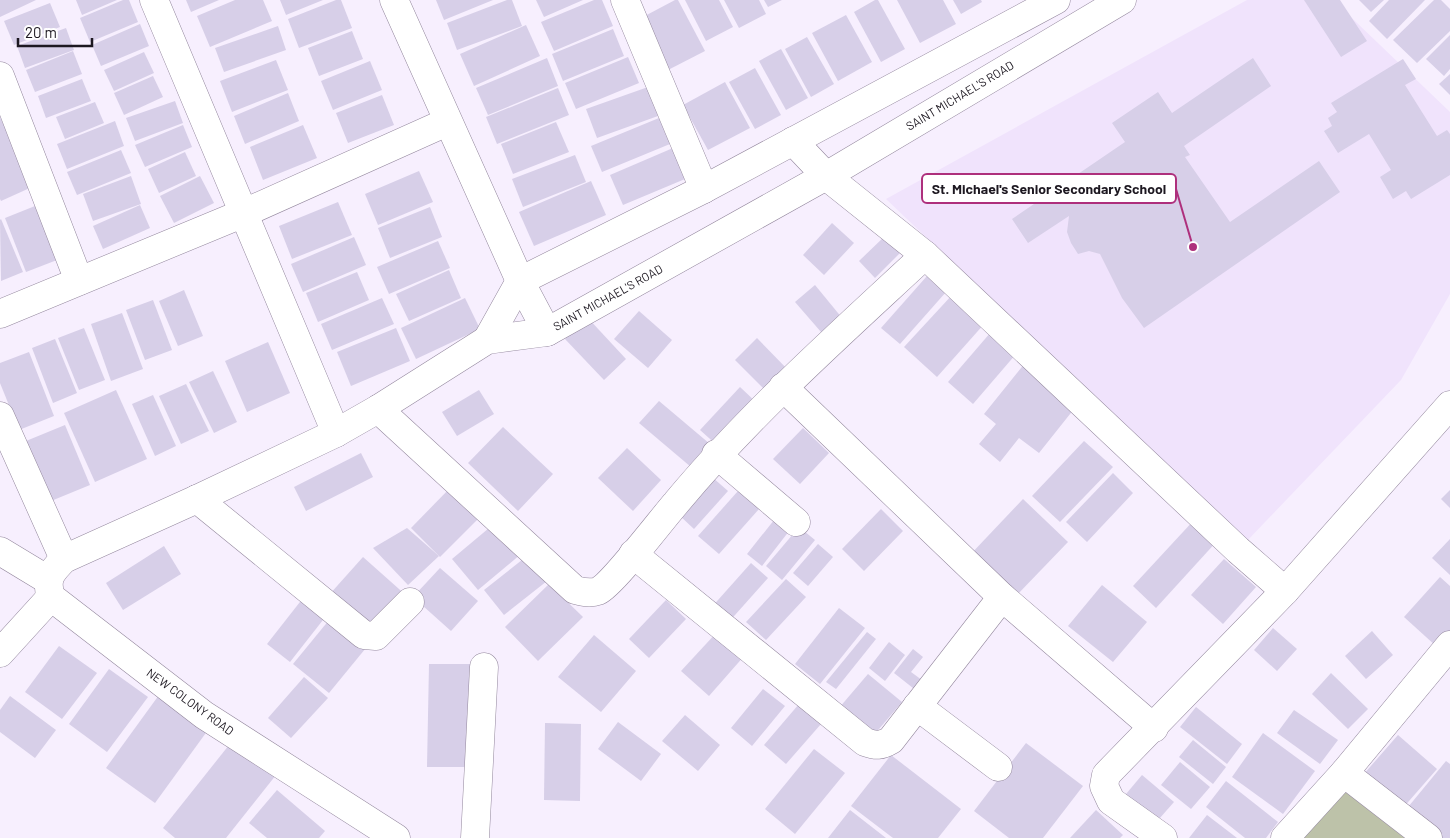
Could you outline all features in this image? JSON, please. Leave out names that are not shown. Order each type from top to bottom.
[{"type":"street","points":[[154,0],[336,432]]},
{"type":"street","points":[[394,0],[520,282],[547,332]]},
{"type":"street","points":[[625,0],[704,189]]},
{"type":"street","points":[[0,653],[49,589],[50,573],[64,559],[197,499],[336,432],[378,409],[487,340],[520,282],[704,189],[1056,0]]},
{"type":"street","name":"SAINT MICHAEL'S ROAD","points":[[487,340],[547,332],[826,176],[1122,0]]},
{"type":"street","points":[[2,87],[79,281]]},
{"type":"street","points":[[0,314],[244,213],[447,122]]},
{"type":"street","points":[[793,142],[826,176],[925,255],[1238,550],[1285,590]]},
{"type":"street","points":[[378,409],[575,590],[585,593],[598,591],[634,554],[716,454],[783,387],[925,255]]},
{"type":"street","points":[[783,387],[1002,597],[1154,728]]},
{"type":"street","points":[[0,416],[64,559]]},
{"type":"street","points":[[1163,838],[1112,801],[1104,786],[1106,776],[1110,770],[1154,728],[1446,417]]},
{"type":"street","points":[[716,454],[796,522]]},
{"type":"street","points":[[197,499],[364,635],[376,636],[410,602]]},
{"type":"street","name":"NEW COLONY ROAD","points":[[0,551],[204,715],[396,838]]},
{"type":"street","points":[[634,554],[865,742],[874,746],[883,745],[891,740],[1002,597]]},
{"type":"street","points":[[1285,838],[1344,773],[1448,650]]},
{"type":"street","points":[[475,838],[484,667]]},
{"type":"street","points":[[917,706],[998,767]]},
{"type":"street","points":[[1344,773],[1428,838]]},
{"type":"shaded area","points":[[1247,0],[1333,0],[1450,112],[1450,294],[1401,380],[1246,542],[886,199]]},
{"type":"green space","points":[[1339,787],[1405,838],[1293,838]]},
{"type":"building","points":[[0,0],[36,0],[0,17]]},
{"type":"building","points":[[76,0],[117,0],[82,15]]},
{"type":"building","points":[[123,0],[129,0],[138,22],[90,42],[80,18]]},
{"type":"building","points":[[186,0],[219,0],[191,12]]},
{"type":"building","points":[[235,0],[263,0],[272,21],[210,47],[197,16]]},
{"type":"building","points":[[280,0],[323,0],[286,15]]},
{"type":"building","points":[[336,0],[341,0],[352,28],[299,48],[288,19]]},
{"type":"building","points":[[436,0],[493,0],[444,20]]},
{"type":"building","points":[[507,0],[512,0],[522,26],[457,50],[447,23]]},
{"type":"building","points":[[536,0],[583,0],[544,17]]},
{"type":"building","points":[[594,0],[602,0],[613,26],[554,51],[541,22]]},
{"type":"building","points":[[678,0],[705,51],[668,70],[641,18]]},
{"type":"building","points":[[685,0],[719,0],[733,27],[706,41]]},
{"type":"building","points":[[724,0],[759,0],[766,14],[739,28]]},
{"type":"building","points":[[764,0],[782,0],[768,7]]},
{"type":"building","points":[[878,0],[905,49],[881,62],[854,12]]},
{"type":"building","points":[[897,0],[943,0],[956,24],[920,43]]},
{"type":"building","points":[[953,0],[981,0],[982,2],[961,14]]},
{"type":"building","points":[[1304,0],[1340,0],[1367,41],[1341,57]]},
{"type":"building","points":[[1359,0],[1384,0],[1371,12]]},
{"type":"building","points":[[1389,0],[1425,0],[1387,39],[1369,21]]},
{"type":"building","points":[[1434,0],[1441,0],[1450,9],[1450,31],[1417,63],[1393,40]]},
{"type":"building","points":[[50,3],[60,27],[14,45],[4,21]]},
{"type":"building","points":[[846,15],[872,62],[838,81],[812,33]]},
{"type":"building","points":[[140,24],[149,46],[101,66],[92,45]]},
{"type":"building","points":[[526,25],[540,56],[474,86],[460,54]]},
{"type":"building","points":[[278,26],[286,50],[224,72],[215,48]]},
{"type":"building","points":[[66,28],[74,50],[25,68],[17,46]]},
{"type":"building","points":[[613,29],[624,56],[563,81],[552,54]]},
{"type":"building","points":[[352,31],[363,59],[319,76],[308,48]]},
{"type":"building","points":[[1450,35],[1450,69],[1444,76],[1426,59]]},
{"type":"building","points":[[807,37],[834,84],[811,97],[785,49]]},
{"type":"building","points":[[781,49],[808,98],[786,110],[759,61]]},
{"type":"building","points":[[73,51],[82,74],[35,92],[26,70]]},
{"type":"building","points":[[144,52],[154,73],[114,91],[104,70]]},
{"type":"building","points":[[628,57],[639,83],[576,109],[565,83]]},
{"type":"building","points":[[547,58],[558,86],[488,115],[476,88]]},
{"type":"building","points":[[1253,58],[1271,86],[1184,146],[1190,155],[1185,157],[1230,222],[1319,161],[1340,192],[1144,328],[1122,298],[1100,254],[1089,251],[1078,254],[1067,232],[1069,216],[1028,243],[1012,219],[1125,142],[1112,123],[1158,92],[1172,113]]},
{"type":"building","points":[[1403,59],[1416,79],[1405,85],[1437,136],[1447,130],[1450,134],[1450,175],[1411,199],[1406,191],[1393,199],[1380,177],[1391,170],[1369,134],[1338,153],[1324,131],[1332,126],[1328,118],[1337,112],[1331,103]]},
{"type":"building","points":[[276,60],[288,90],[232,112],[220,81]]},
{"type":"building","points":[[370,61],[382,90],[333,110],[321,81]]},
{"type":"building","points":[[755,68],[781,115],[755,129],[729,82]]},
{"type":"building","points":[[1450,74],[1450,95],[1439,84]]},
{"type":"building","points":[[153,76],[163,97],[124,115],[114,93]]},
{"type":"building","points":[[82,79],[91,101],[46,118],[38,96]]},
{"type":"building","points":[[725,82],[750,128],[708,150],[683,105]]},
{"type":"building","points":[[648,87],[658,116],[597,138],[586,109]]},
{"type":"building","points":[[558,88],[569,115],[497,144],[486,117]]},
{"type":"building","points":[[288,93],[299,121],[245,144],[234,116]]},
{"type":"building","points":[[382,95],[394,125],[348,143],[336,113]]},
{"type":"building","points":[[175,101],[183,123],[135,141],[126,118]]},
{"type":"building","points":[[95,102],[104,123],[65,139],[56,117]]},
{"type":"building","points":[[0,117],[32,187],[1,201],[0,199]]},
{"type":"building","points":[[659,118],[670,144],[602,172],[591,146]]},
{"type":"building","points":[[115,121],[124,146],[67,169],[57,144]]},
{"type":"building","points":[[556,122],[569,152],[513,174],[501,144]]},
{"type":"building","points":[[183,125],[192,147],[145,167],[135,145]]},
{"type":"building","points":[[303,125],[317,158],[263,180],[250,147]]},
{"type":"building","points":[[673,148],[685,179],[623,205],[610,175]]},
{"type":"building","points":[[121,150],[131,173],[77,195],[67,172]]},
{"type":"building","points":[[185,152],[196,176],[159,193],[148,169]]},
{"type":"building","points":[[575,155],[586,182],[523,207],[512,179]]},
{"type":"building","points":[[419,171],[433,202],[378,225],[365,194]]},
{"type":"building","points":[[131,176],[141,204],[93,221],[83,194]]},
{"type":"building","points":[[200,176],[214,203],[174,223],[160,196]]},
{"type":"building","points":[[591,181],[606,215],[534,246],[519,212]]},
{"type":"building","points":[[338,202],[352,235],[292,259],[279,226]]},
{"type":"building","points":[[140,205],[150,228],[103,249],[93,226]]},
{"type":"building","points":[[35,206],[57,260],[26,272],[5,218]]},
{"type":"building","points":[[430,207],[442,237],[390,258],[378,228]]},
{"type":"building","points":[[0,220],[23,272],[1,281]]},
{"type":"building","points":[[832,223],[854,243],[824,275],[803,255]]},
{"type":"building","points":[[885,236],[901,252],[875,278],[859,261]]},
{"type":"building","points":[[354,237],[366,265],[303,292],[291,264]]},
{"type":"building","points":[[438,241],[450,268],[389,294],[377,267]]},
{"type":"building","points":[[449,270],[461,298],[409,321],[396,294]]},
{"type":"building","points":[[357,272],[369,300],[318,322],[306,293]]},
{"type":"building","points":[[927,276],[946,292],[900,344],[881,328]]},
{"type":"building","points":[[815,285],[847,324],[828,340],[795,302]]},
{"type":"building","points":[[184,290],[203,336],[178,346],[159,301]]},
{"type":"building","points":[[953,294],[985,323],[937,377],[904,347]]},
{"type":"building","points":[[382,298],[394,324],[332,350],[321,324]]},
{"type":"building","points":[[465,298],[480,329],[416,359],[401,328]]},
{"type":"building","points":[[153,300],[172,350],[145,360],[126,310]]},
{"type":"building","points":[[639,311],[672,340],[648,368],[614,339]]},
{"type":"building","points":[[122,313],[143,369],[111,381],[91,324]]},
{"type":"building","points":[[587,317],[626,359],[604,380],[565,339]]},
{"type":"building","points":[[84,328],[105,380],[79,390],[58,338]]},
{"type":"building","points":[[396,328],[410,361],[351,386],[337,352]]},
{"type":"building","points":[[991,332],[1016,354],[973,404],[948,382]]},
{"type":"building","points":[[757,338],[792,374],[770,395],[735,360]]},
{"type":"building","points":[[55,339],[77,393],[53,403],[32,348]]},
{"type":"building","points":[[268,342],[290,393],[247,412],[225,361]]},
{"type":"building","points":[[29,352],[54,416],[19,430],[0,383],[0,363]]},
{"type":"building","points":[[1025,363],[1078,404],[1039,453],[1019,438],[1000,462],[979,444],[996,424],[984,414]]},
{"type":"building","points":[[213,371],[237,422],[214,433],[189,382]]},
{"type":"building","points":[[186,384],[209,431],[181,444],[159,396]]},
{"type":"building","points":[[740,387],[758,404],[719,447],[700,430]]},
{"type":"building","points":[[116,390],[147,459],[95,482],[64,413]]},
{"type":"building","points":[[479,390],[494,414],[457,436],[442,412]]},
{"type":"building","points":[[153,395],[176,446],[155,456],[132,404]]},
{"type":"building","points":[[659,401],[710,444],[691,467],[639,423]]},
{"type":"building","points":[[65,425],[90,485],[51,501],[26,441]]},
{"type":"building","points":[[503,427],[553,474],[518,511],[468,463]]},
{"type":"building","points":[[803,428],[829,453],[800,484],[773,459]]},
{"type":"building","points":[[1084,441],[1113,467],[1060,522],[1032,496]]},
{"type":"building","points":[[627,448],[661,480],[633,511],[598,478]]},
{"type":"building","points":[[361,453],[373,477],[306,511],[294,487]]},
{"type":"building","points":[[1113,473],[1133,493],[1087,542],[1066,522]]},
{"type":"building","points":[[712,477],[728,491],[694,529],[679,515]]},
{"type":"building","points":[[451,487],[481,516],[440,557],[411,528]]},
{"type":"building","points":[[1450,490],[1450,508],[1441,499]]},
{"type":"building","points":[[738,491],[759,509],[719,554],[698,536]]},
{"type":"building","points":[[1023,499],[1068,542],[1013,599],[969,556]]},
{"type":"building","points":[[881,509],[903,531],[864,571],[842,549]]},
{"type":"building","points":[[778,515],[793,526],[762,566],[747,554]]},
{"type":"building","points":[[1195,519],[1218,540],[1156,608],[1133,586]]},
{"type":"building","points":[[495,523],[521,554],[478,590],[452,559]]},
{"type":"building","points":[[799,527],[815,540],[782,580],[766,566]]},
{"type":"building","points":[[407,528],[439,556],[408,585],[373,548]]},
{"type":"building","points":[[1450,539],[1450,575],[1432,558]]},
{"type":"building","points":[[818,544],[833,557],[808,586],[793,573]]},
{"type":"building","points":[[164,546],[181,574],[123,610],[106,583]]},
{"type":"building","points":[[527,556],[547,581],[504,615],[484,590]]},
{"type":"building","points":[[363,557],[408,597],[374,635],[329,595]]},
{"type":"building","points":[[1224,559],[1256,587],[1223,624],[1191,595]]},
{"type":"building","points":[[751,563],[768,578],[727,624],[710,609]]},
{"type":"building","points":[[440,568],[478,601],[451,631],[413,597]]},
{"type":"building","points":[[1440,577],[1450,586],[1450,631],[1436,646],[1404,617]]},
{"type":"building","points":[[786,579],[806,597],[766,640],[746,622]]},
{"type":"building","points":[[549,584],[583,617],[538,661],[505,627]]},
{"type":"building","points":[[1102,585],[1147,622],[1113,662],[1068,626]]},
{"type":"building","points":[[307,593],[330,611],[290,662],[267,644]]},
{"type":"building","points":[[666,600],[686,619],[649,658],[629,639]]},
{"type":"building","points":[[839,608],[865,628],[820,684],[795,664]]},
{"type":"building","points":[[334,614],[370,643],[329,693],[293,664]]},
{"type":"building","points":[[1273,628],[1297,649],[1277,671],[1254,650]]},
{"type":"building","points":[[718,631],[745,655],[709,696],[681,671]]},
{"type":"building","points":[[1372,631],[1393,655],[1366,679],[1345,656]]},
{"type":"building","points":[[867,632],[876,639],[836,689],[826,682]]},
{"type":"building","points":[[594,635],[636,671],[601,712],[558,677]]},
{"type":"building","points":[[889,642],[905,655],[885,681],[869,668]]},
{"type":"building","points":[[59,646],[97,673],[62,719],[25,692]]},
{"type":"building","points":[[913,649],[923,657],[911,672],[926,683],[918,692],[894,673]]},
{"type":"building","points":[[429,664],[478,664],[477,767],[427,767]]},
{"type":"building","points":[[109,669],[148,697],[107,752],[69,724]]},
{"type":"building","points":[[1331,673],[1368,709],[1348,729],[1312,694]]},
{"type":"building","points":[[868,674],[902,702],[873,736],[839,708]]},
{"type":"building","points":[[304,677],[328,698],[291,738],[268,718]]},
{"type":"building","points":[[763,689],[785,706],[752,746],[731,728]]},
{"type":"building","points":[[159,695],[208,730],[155,803],[106,768]]},
{"type":"building","points":[[10,696],[56,730],[35,758],[0,732],[0,710]]},
{"type":"building","points":[[799,704],[821,724],[786,764],[764,745]]},
{"type":"building","points":[[1196,707],[1242,744],[1227,764],[1180,727]]},
{"type":"building","points":[[1294,710],[1338,740],[1320,764],[1277,733]]},
{"type":"building","points":[[685,715],[720,745],[698,771],[662,741]]},
{"type":"building","points":[[618,722],[661,754],[641,781],[598,749]]},
{"type":"building","points":[[545,723],[581,724],[580,801],[544,800]]},
{"type":"building","points":[[1263,733],[1315,771],[1283,814],[1232,777]]},
{"type":"building","points":[[1398,735],[1437,769],[1402,809],[1363,775]]},
{"type":"building","points":[[233,740],[276,775],[226,838],[175,838],[163,828]]},
{"type":"building","points":[[1193,740],[1226,767],[1213,784],[1179,757]]},
{"type":"building","points":[[1026,743],[1083,786],[1043,838],[1009,838],[974,811]]},
{"type":"building","points":[[814,749],[845,773],[795,834],[765,809]]},
{"type":"building","points":[[891,755],[961,809],[938,838],[893,838],[851,806]]},
{"type":"building","points":[[1446,761],[1450,764],[1450,838],[1436,838],[1404,812]]},
{"type":"building","points":[[1180,762],[1210,787],[1191,809],[1161,785]]},
{"type":"building","points":[[1142,775],[1174,802],[1152,827],[1121,800]]},
{"type":"building","points":[[1226,781],[1278,822],[1266,838],[1245,838],[1206,807]]},
{"type":"building","points":[[277,790],[325,831],[319,838],[267,838],[249,823]]},
{"type":"building","points":[[850,810],[886,838],[828,838]]},
{"type":"building","points":[[1096,810],[1123,835],[1120,838],[1070,838]]},
{"type":"building","points":[[1207,815],[1237,838],[1189,838]]},
{"type":"place","name":"St. Michael's Senior Secondary School","points":[[1193,247]]}]
